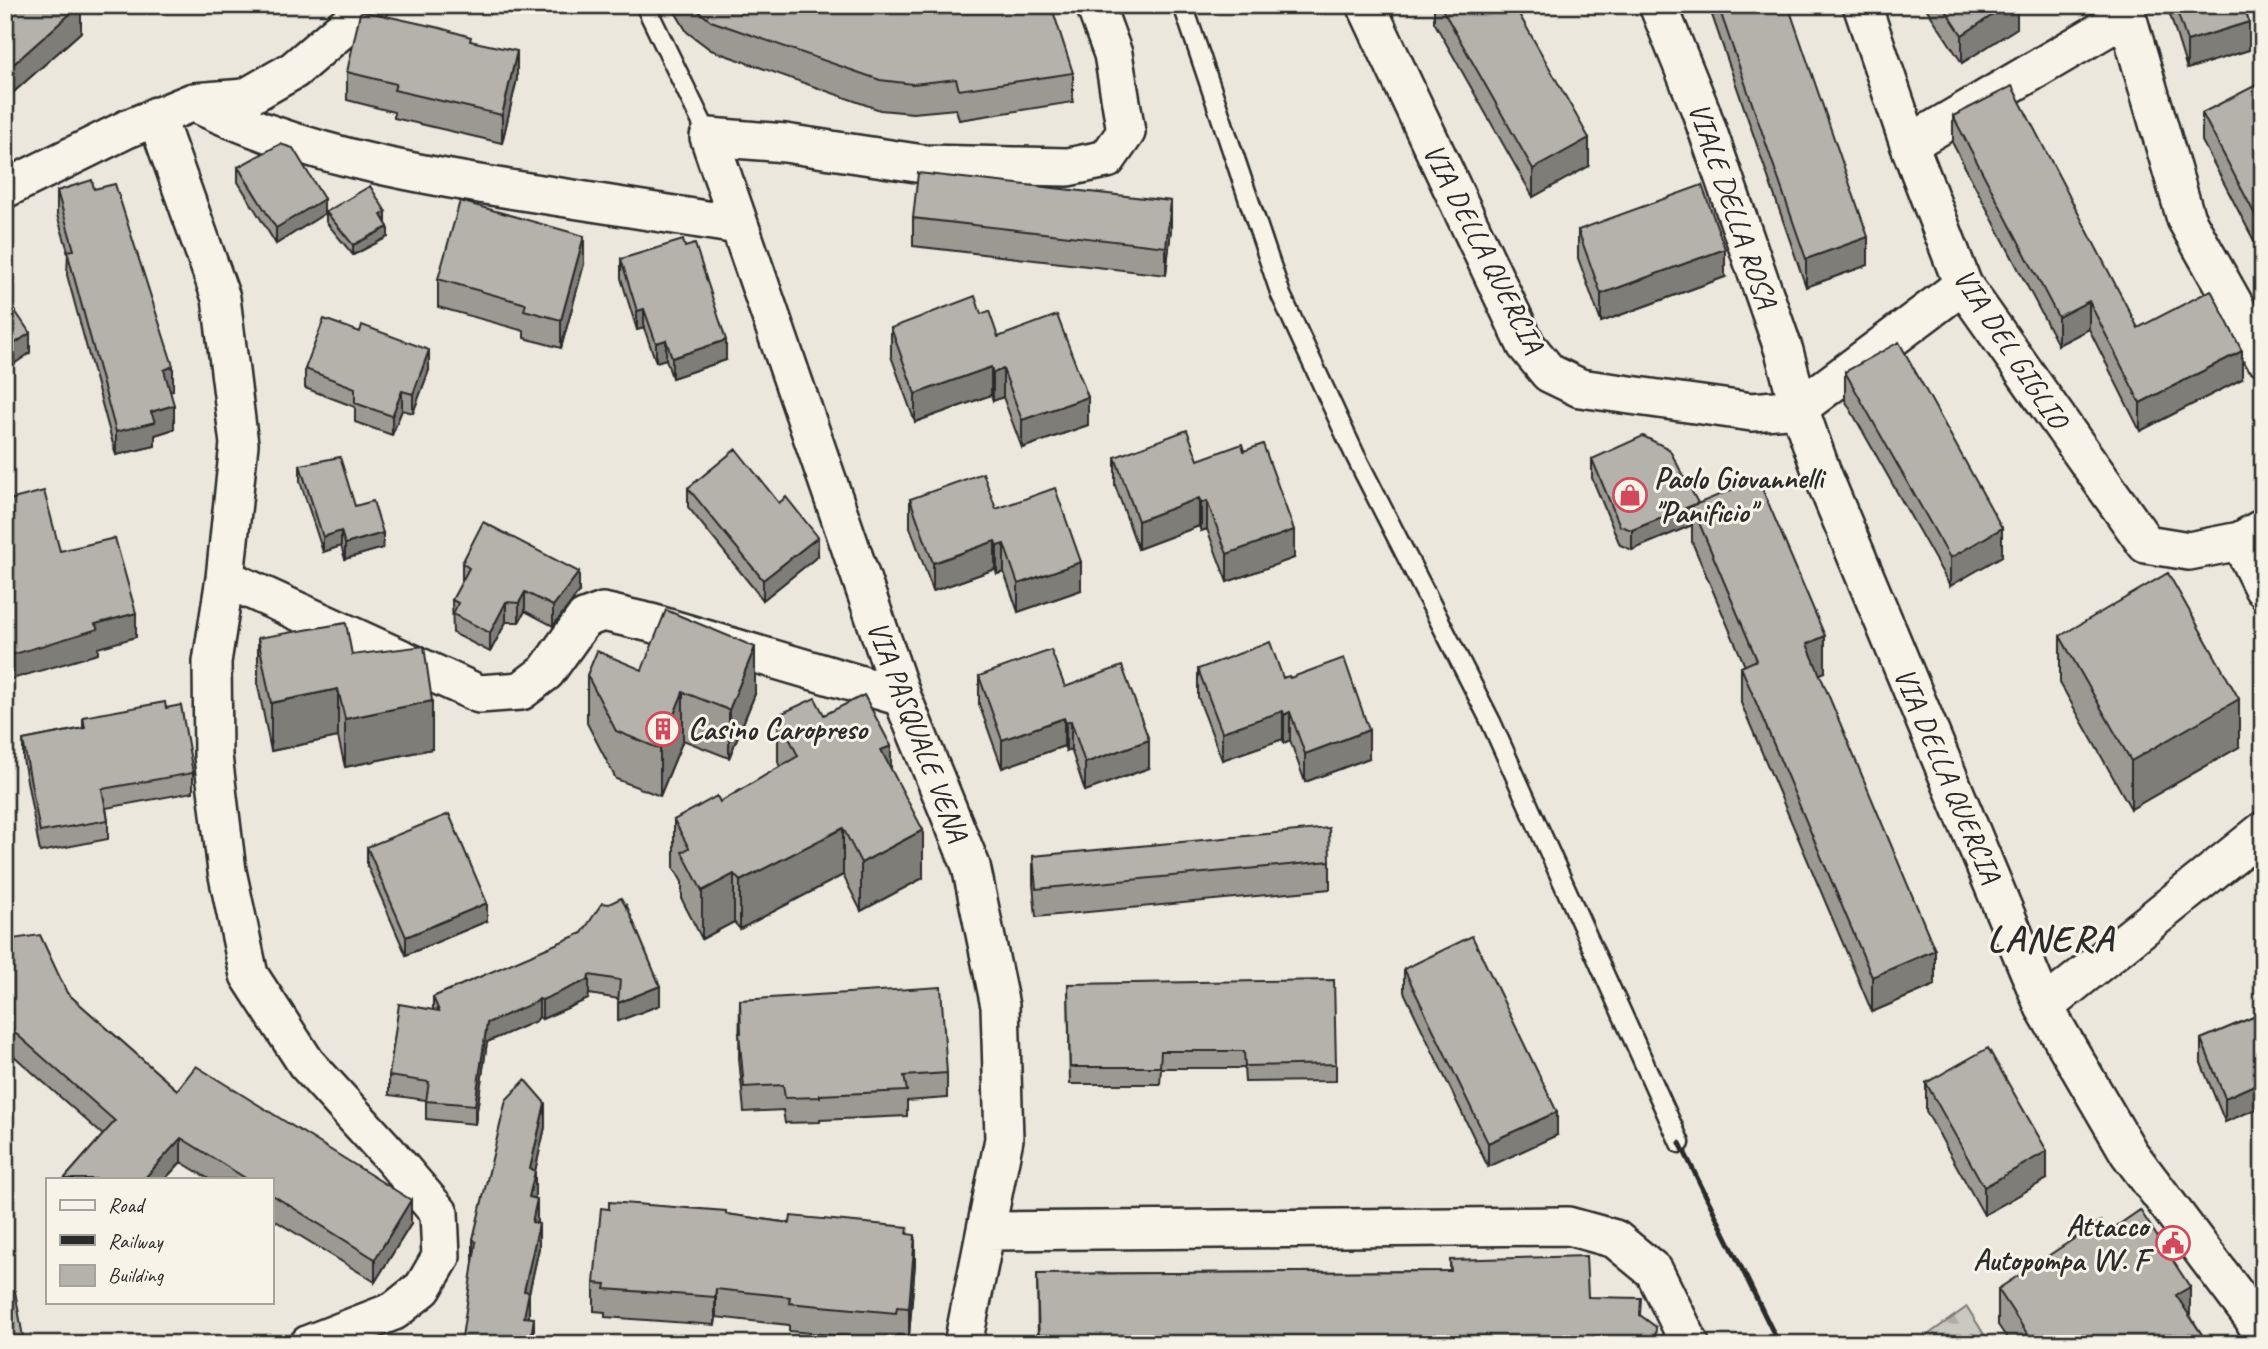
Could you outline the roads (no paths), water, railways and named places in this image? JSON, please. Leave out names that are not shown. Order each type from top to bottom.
[{"type":"street","points":[[5,189],[141,122],[193,102],[244,98],[294,70],[370,5]]},
{"type":"street","points":[[709,136],[785,143],[923,164],[1068,166],[1107,159],[1126,132],[1113,54],[1095,5]]},
{"type":"street","name":"VIA DELLA QUERCIA","points":[[1366,5],[1526,345],[1549,373],[1580,388],[1593,390],[1752,412],[1799,408],[1822,473],[2044,1007],[2129,1153],[2253,1318],[2263,1337]]},
{"type":"street","name":"VIALE DELLA ROSA","points":[[1658,5],[1700,109],[1784,351],[1799,408]]},
{"type":"street","name":"VIA DEL GIGLIO","points":[[1862,5],[1909,144],[1963,285],[2146,544],[2189,551],[2251,534]]},
{"type":"street","points":[[1909,144],[2125,11],[2186,219],[2263,356]]},
{"type":"street","points":[[193,102],[238,124],[327,152],[408,173],[738,225]]},
{"type":"street","points":[[141,122],[221,299],[239,444],[225,578],[212,662],[213,756],[227,871],[249,975],[306,1063],[439,1213],[441,1257],[423,1288],[394,1311],[309,1344]]},
{"type":"street","name":"VIA PASQUALE VENA","points":[[709,136],[902,698],[971,866],[1000,1006],[1004,1139],[962,1344]]},
{"type":"street","points":[[1799,408],[1963,285]]},
{"type":"street","points":[[2251,534],[2263,588]]},
{"type":"street","points":[[225,578],[479,694],[521,691],[546,672],[584,619],[603,612],[651,623],[902,698]]},
{"type":"street","points":[[2044,1007],[2263,831]]},
{"type":"street","points":[[986,1231],[1568,1226],[1615,1239],[1654,1271],[1690,1344]]},
{"type":"lane","points":[[645,5],[709,136]]},
{"type":"lane","points":[[1183,5],[1281,295],[1355,455],[1491,722],[1680,1143]]},
{"type":"railway","points":[[1680,1143],[1779,1344]]},
{"type":"place","name":"Paolo Giovannelli \"Panificio\"","points":[[1630,495]]},
{"type":"place","name":"Casino Caropreso","points":[[663,729]]},
{"type":"place","name":"Attacco Autopompa VV. F","points":[[2173,1243]]},
{"type":"district","name":"LANERA","points":[[2051,938]]}]
